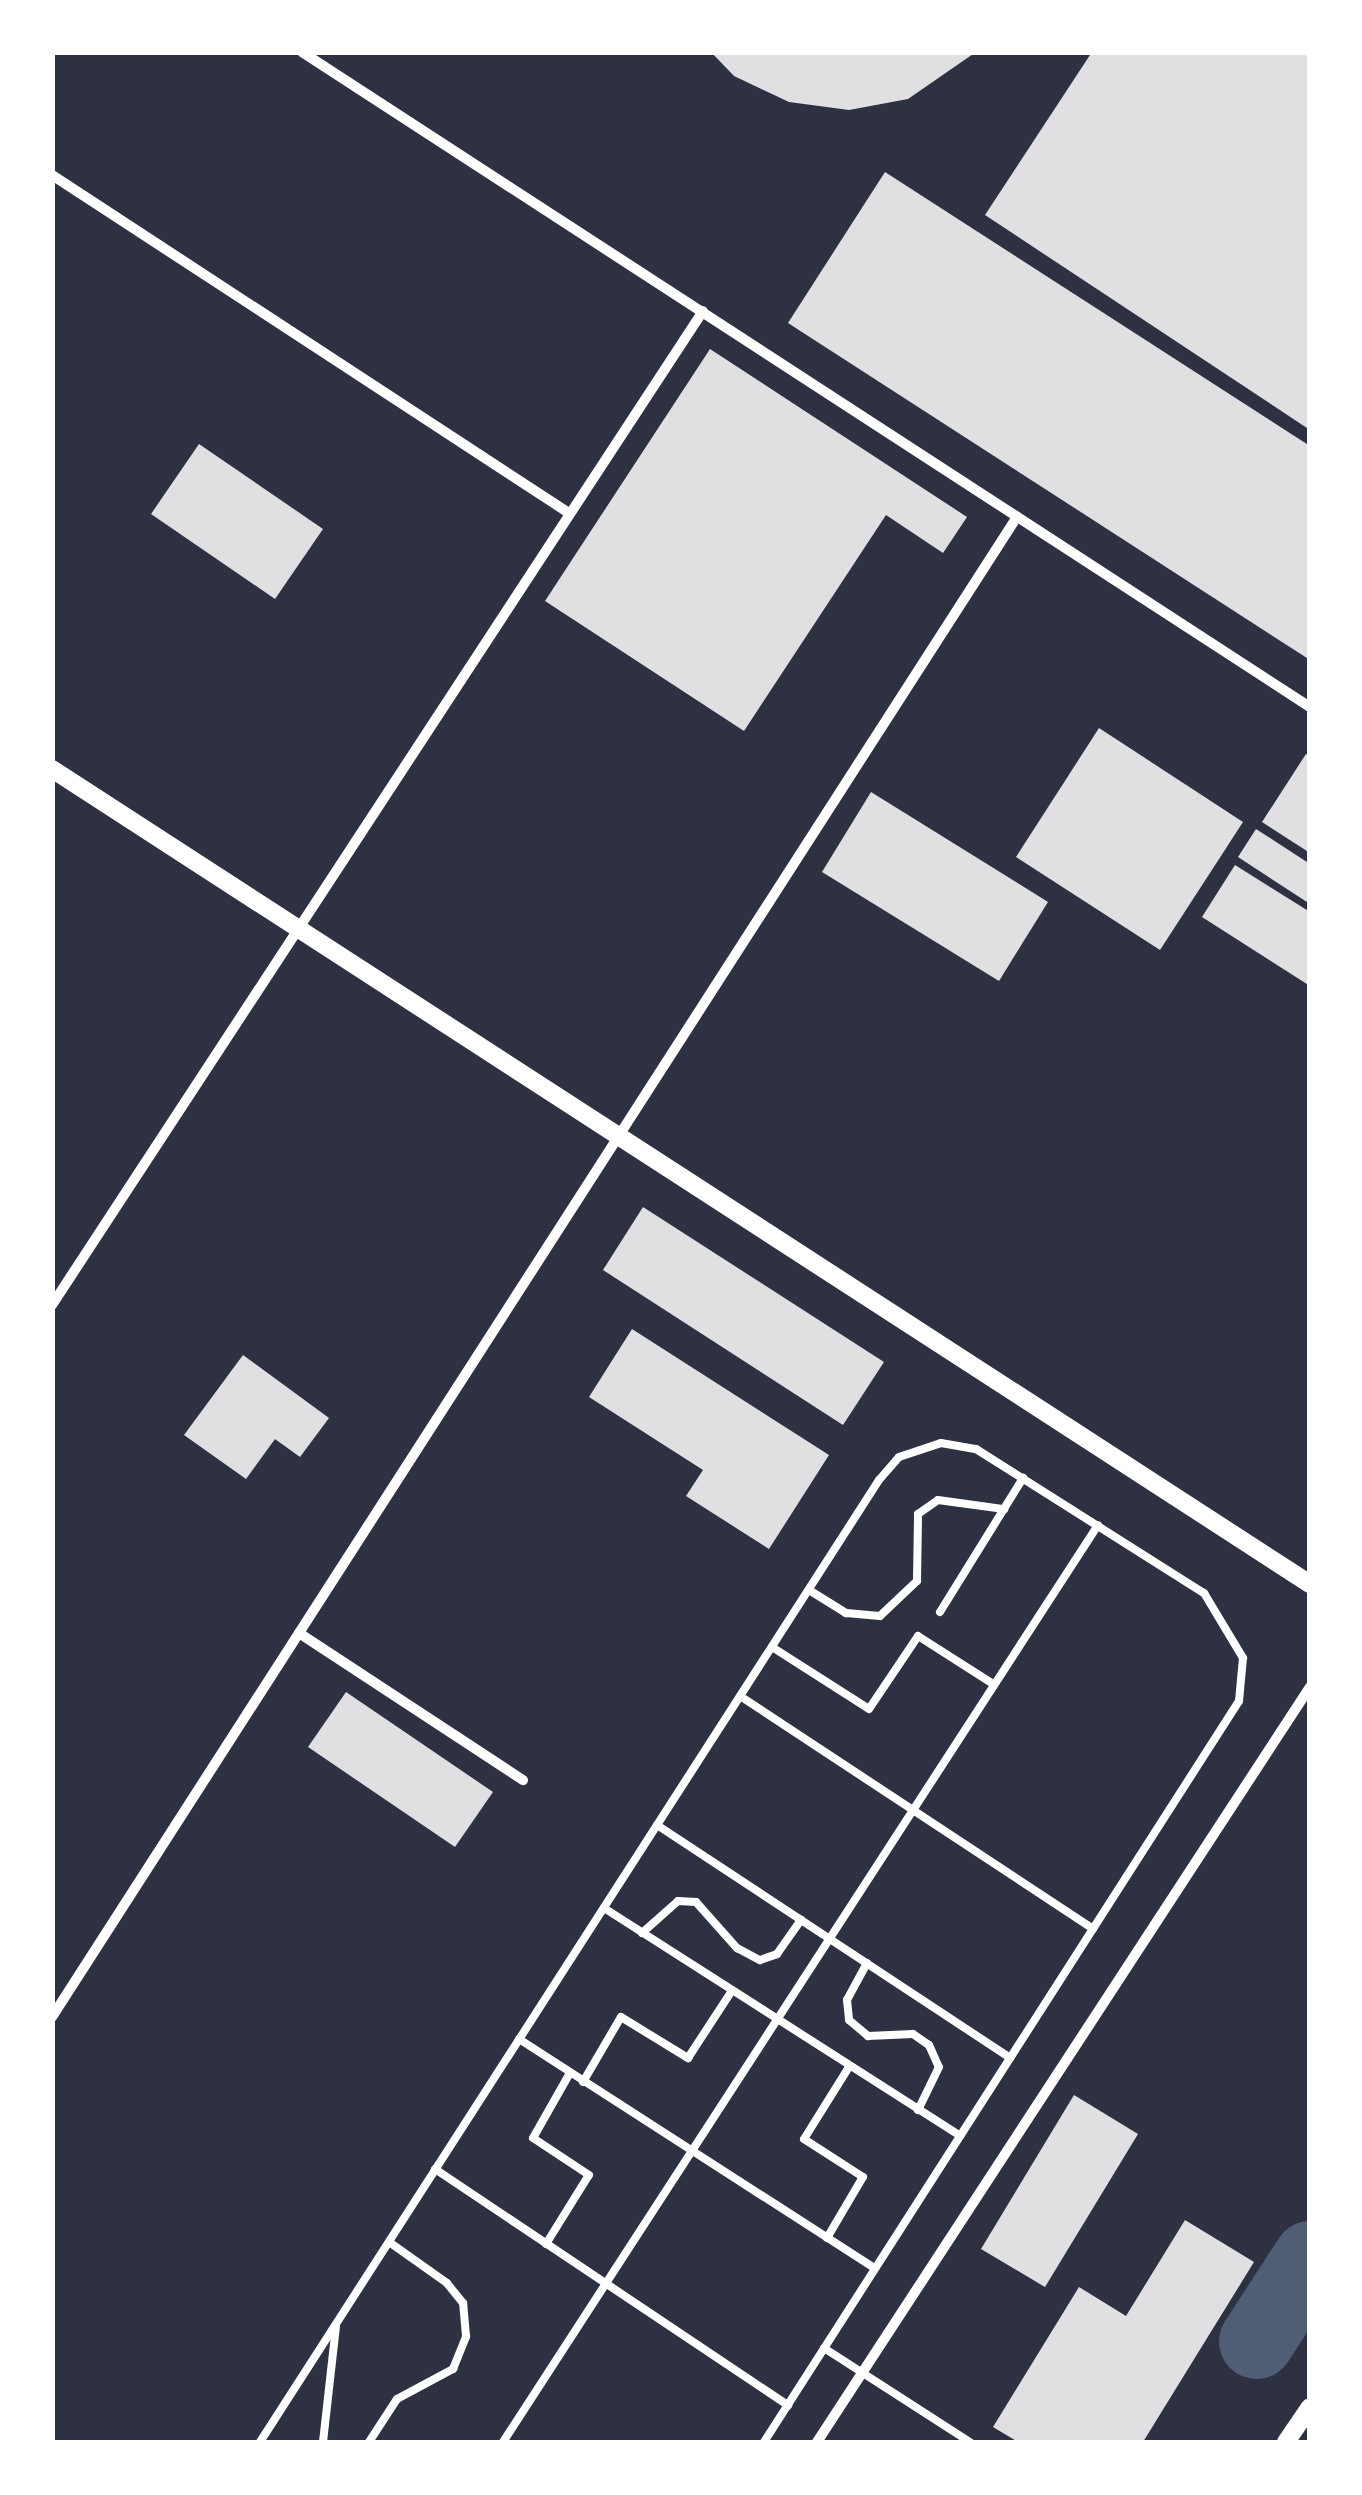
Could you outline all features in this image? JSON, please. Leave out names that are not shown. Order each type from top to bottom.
[{"type":"street","points":[[302,52],[1310,708]]},
{"type":"street","points":[[52,174],[570,513]]},
{"type":"street","points":[[52,1305],[703,311]]},
{"type":"street","points":[[53,2014],[622,1137],[1017,517]]},
{"type":"street","points":[[52,769],[296,931],[622,1137],[1310,1584]]},
{"type":"street","points":[[299,1633],[522,1780]]},
{"type":"street","points":[[817,2442],[1310,1687]]},
{"type":"street","points":[[1286,2442],[1310,2406]]},
{"type":"lane","points":[[260,2442],[808,1590],[899,1457],[941,1443],[976,1449],[1204,1593],[1243,1658],[1240,1701],[764,2442]]},
{"type":"lane","points":[[940,1612],[1023,1478]]},
{"type":"lane","points":[[808,1590],[846,1613],[880,1616],[918,1581],[918,1514],[938,1500],[1004,1509]]},
{"type":"lane","points":[[503,2442],[1098,1525]]},
{"type":"lane","points":[[772,1646],[868,1709],[918,1636],[994,1684]]},
{"type":"lane","points":[[740,1696],[1094,1929]]},
{"type":"lane","points":[[657,1825],[1010,2058]]},
{"type":"lane","points":[[642,1933],[678,1901],[696,1902],[736,1948],[760,1960],[777,1954],[801,1920]]},
{"type":"lane","points":[[604,1908],[960,2136]]},
{"type":"lane","points":[[866,1963],[847,2000],[849,2020],[868,2036],[913,2034],[929,2045],[939,2067],[918,2110]]},
{"type":"lane","points":[[584,2082],[621,2017],[688,2058],[731,1992]]},
{"type":"lane","points":[[520,2040],[875,2268]]},
{"type":"lane","points":[[827,2238],[863,2178],[804,2139],[849,2067]]},
{"type":"lane","points":[[546,2244],[589,2175],[533,2138],[570,2073]]},
{"type":"lane","points":[[435,2170],[788,2405]]},
{"type":"lane","points":[[369,2442],[397,2399],[453,2369],[466,2336],[464,2304],[447,2283],[389,2242]]},
{"type":"lane","points":[[323,2442],[336,2323]]},
{"type":"lane","points":[[824,2348],[970,2442]]},
{"type":"building","points":[[711,52],[976,52],[908,99],[849,110],[789,102],[734,76]]},
{"type":"building","points":[[1092,52],[1310,52],[1310,430],[985,215]]},
{"type":"building","points":[[885,172],[1310,446],[1310,660],[788,323]]},
{"type":"building","points":[[710,349],[967,517],[943,553],[886,515],[744,731],[545,601]]},
{"type":"building","points":[[199,444],[323,529],[275,599],[151,514]]},
{"type":"building","points":[[1099,728],[1243,822],[1160,950],[1016,857]]},
{"type":"building","points":[[1306,754],[1310,756],[1310,853],[1262,822]]},
{"type":"building","points":[[871,792],[1048,902],[999,981],[822,872]]},
{"type":"building","points":[[1256,829],[1310,864],[1310,904],[1238,857]]},
{"type":"building","points":[[1235,865],[1310,912],[1310,986],[1202,917]]},
{"type":"building","points":[[643,1207],[884,1362],[843,1425],[603,1270]]},
{"type":"building","points":[[632,1329],[829,1455],[769,1549],[686,1496],[703,1470],[589,1397]]},
{"type":"building","points":[[243,1355],[329,1418],[300,1457],[275,1439],[246,1479],[184,1435]]},
{"type":"building","points":[[346,1692],[493,1792],[455,1847],[308,1747]]},
{"type":"building","points":[[1074,2095],[1138,2134],[1045,2287],[981,2249]]},
{"type":"building","points":[[1185,2220],[1254,2262],[1143,2442],[1018,2442],[993,2427],[1079,2287],[1126,2316]]},
{"type":"waterway","points":[[1256,2341],[1310,2258]]}]
